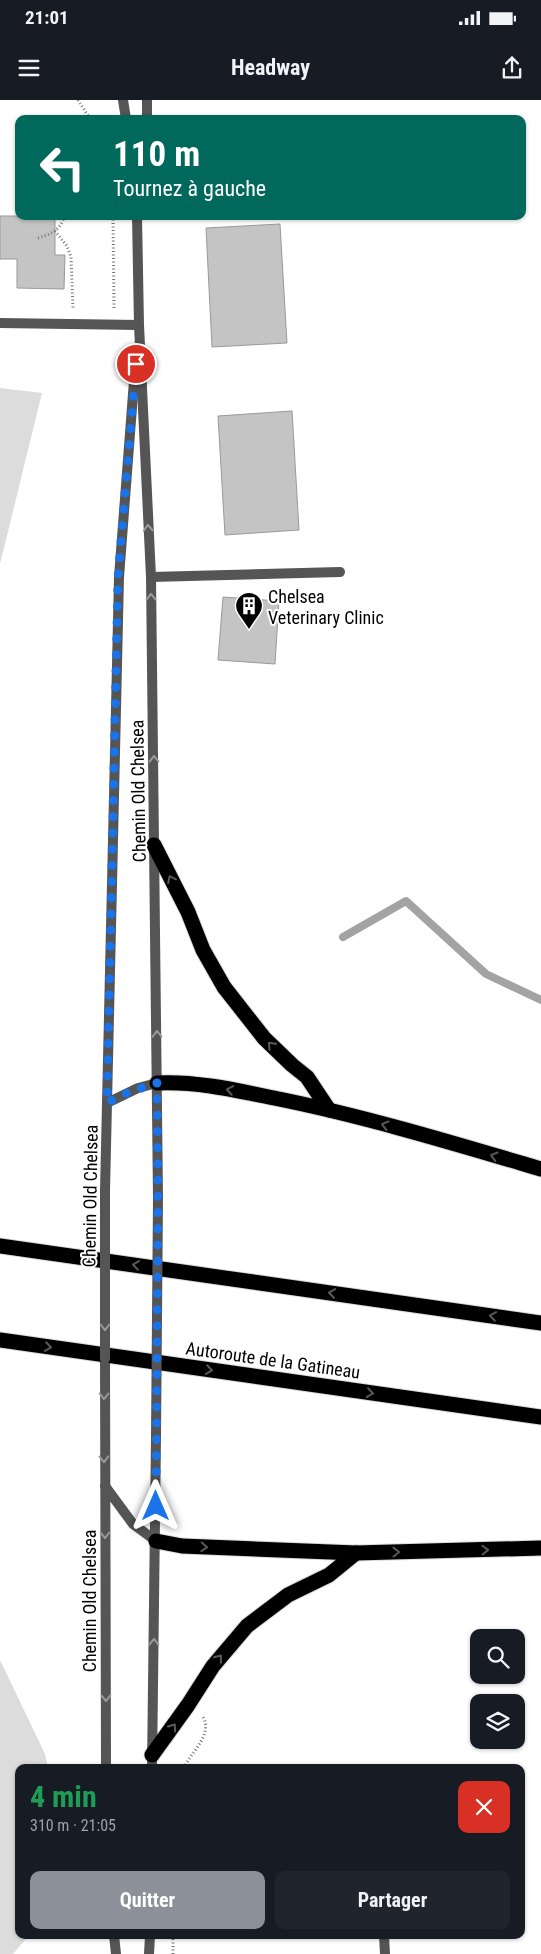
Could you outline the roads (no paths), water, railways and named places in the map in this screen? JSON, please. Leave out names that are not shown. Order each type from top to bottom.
[{"type":"highway","points":[[154,845],[188,912],[203,950],[224,987],[264,1038],[307,1077],[329,1110]]},
{"type":"highway","points":[[157,1083],[194,1083],[262,1095],[329,1110],[541,1169]]},
{"type":"highway","points":[[0,1246],[541,1323]]},
{"type":"highway","name":"Autoroute de la Gatineau","points":[[0,1340],[541,1417]]},
{"type":"highway","points":[[156,1541],[182,1546],[356,1553],[541,1548]]},
{"type":"highway","points":[[152,1761],[213,1666],[247,1626],[288,1596],[329,1575],[356,1553]]},
{"type":"street","points":[[123,100],[125,115]]},
{"type":"street","points":[[147,100],[147,115]]},
{"type":"street","name":"Chemin Old Chelsea","points":[[138,220],[139,325],[151,577],[157,1083],[156,1541],[152,1761]]},
{"type":"street","points":[[0,323],[139,325]]},
{"type":"street","name":"Chemin Old Chelsea","points":[[106,1764],[105,1191],[118,577],[139,325]]},
{"type":"street","points":[[151,577],[340,572]]},
{"type":"street","points":[[107,1103],[129,1092],[157,1083]]},
{"type":"street","points":[[105,1486],[133,1524],[156,1541]]},
{"type":"street","points":[[114,1939],[116,1954]]},
{"type":"street","points":[[149,1954],[150,1939]]},
{"type":"street","points":[[384,1939],[385,1954]]},
{"type":"waterway","points":[[343,937],[406,901],[486,974],[541,1000]]},
{"type":"place","name":"Chelsea Veterinary Clinic","points":[[249,630]]}]
